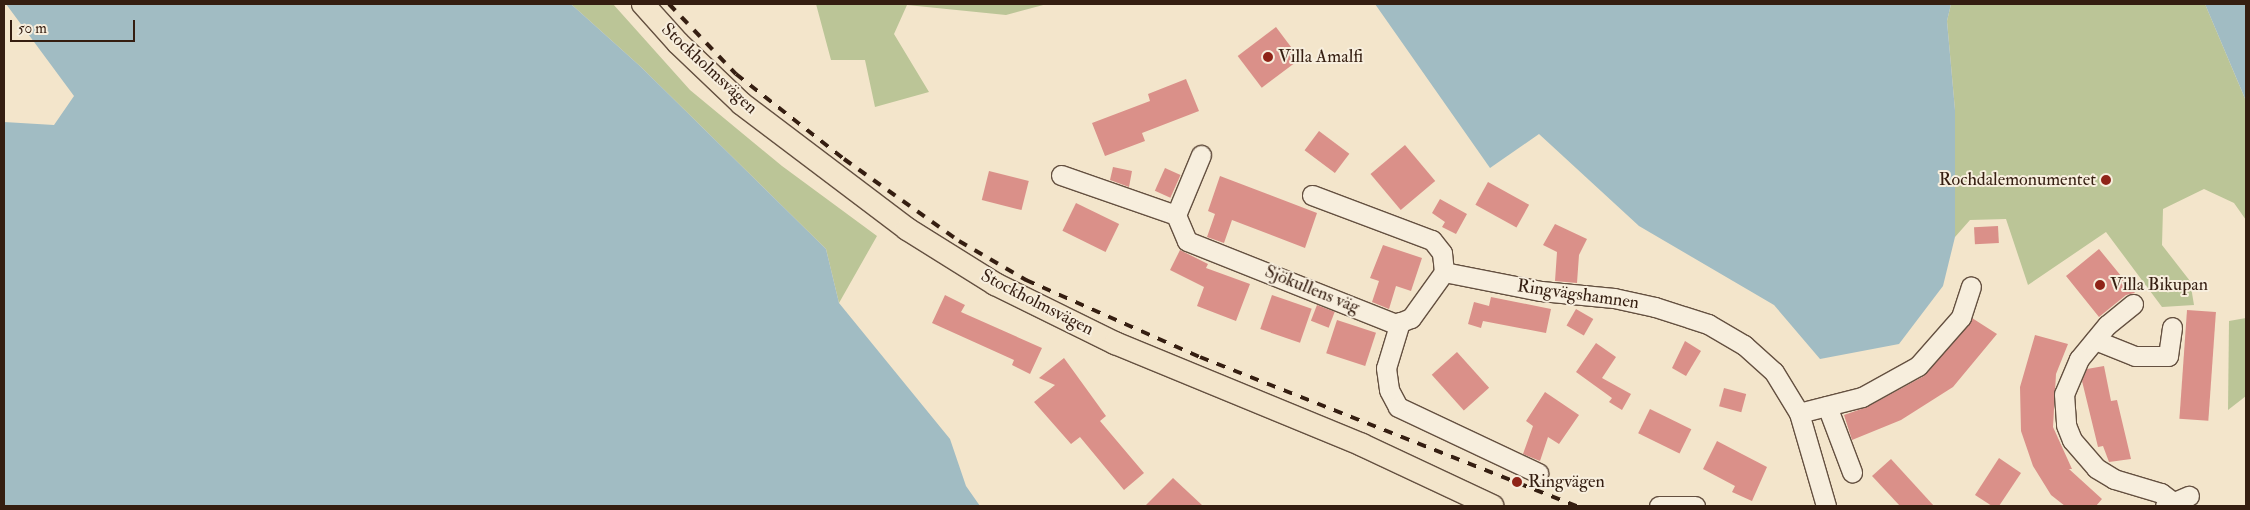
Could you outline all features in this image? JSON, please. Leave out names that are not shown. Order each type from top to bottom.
[{"type":"main road","name":"Stockholmsvägen","points":[[643,4],[678,43],[742,104],[907,229],[995,284],[1114,343],[1362,445],[1492,506]]},
{"type":"street","points":[[1062,175],[1176,215],[1201,155]]},
{"type":"street","points":[[1312,194],[1432,240],[1442,253],[1444,272],[1411,318],[1400,322],[1386,368],[1389,390],[1398,407],[1538,472]]},
{"type":"street","name":"Sjökullens väg","points":[[1176,215],[1187,240],[1400,322]]},
{"type":"street","name":"Ringvägshamnen","points":[[1444,272],[1541,291],[1614,298],[1708,324],[1744,345],[1774,372],[1798,413],[1826,506]]},
{"type":"street","points":[[1798,413],[1881,389],[1918,366],[1961,317],[1971,287]]},
{"type":"street","points":[[2133,304],[2095,340],[2079,359],[2064,394],[2066,425],[2072,440],[2096,468],[2114,479],[2161,493],[2176,501]]},
{"type":"street","points":[[2095,340],[2135,356],[2168,356],[2172,327]]},
{"type":"street","points":[[1827,406],[1852,472]]},
{"type":"street","points":[[1659,506],[1695,506]]},
{"type":"green space","points":[[571,4],[613,4],[690,90],[782,166],[877,236],[839,303],[826,249],[641,67]]},
{"type":"green space","points":[[816,4],[1047,4],[1006,15],[907,5],[894,34],[929,92],[875,107],[865,60],[831,60]]},
{"type":"green space","points":[[1951,4],[2205,4],[2246,101],[2246,220],[2234,203],[2204,189],[2163,209],[2162,245],[2190,281],[2194,305],[2162,307],[2106,232],[2028,285],[2006,219],[1970,220],[1955,237],[1955,110],[1947,21]]},
{"type":"green space","points":[[2246,318],[2246,396],[2228,410],[2229,321]]},
{"type":"water","points":[[6,4],[571,4],[641,67],[826,249],[839,303],[950,439],[966,486],[980,506],[4,506],[4,122],[54,125],[74,96]]},
{"type":"water","points":[[1375,4],[1951,4],[1947,21],[1955,110],[1955,237],[1943,286],[1899,344],[1820,359],[1774,305],[1639,226],[1539,134],[1490,168]]},
{"type":"water","points":[[2205,4],[2246,4],[2246,101],[2241,89]]},
{"type":"building","name":"Villa Amalfi","points":[[1276,27],[1300,59],[1262,88],[1238,56]]},
{"type":"building","points":[[1186,79],[1199,111],[1142,133],[1145,141],[1105,156],[1092,123],[1150,101],[1148,94]]},
{"type":"building","points":[[1319,131],[1349,154],[1335,173],[1305,150]]},
{"type":"building","points":[[1405,145],[1435,181],[1401,210],[1371,174]]},
{"type":"building","points":[[1113,167],[1132,171],[1129,187],[1110,180]]},
{"type":"building","points":[[1165,168],[1181,175],[1170,198],[1155,191]]},
{"type":"building","points":[[989,171],[1029,181],[1022,210],[982,200]]},
{"type":"building","points":[[1220,176],[1317,213],[1305,248],[1232,220],[1224,243],[1207,237],[1215,214],[1208,211]]},
{"type":"building","points":[[1488,182],[1529,205],[1517,228],[1475,205]]},
{"type":"building","points":[[1440,199],[1467,214],[1456,234],[1442,227],[1445,222],[1432,213]]},
{"type":"building","points":[[1076,203],[1119,224],[1106,252],[1062,231]]},
{"type":"building","points":[[1555,224],[1587,239],[1579,255],[1577,283],[1555,281],[1557,252],[1543,245]]},
{"type":"building","points":[[1998,226],[1999,243],[1975,244],[1974,227]]},
{"type":"building","points":[[1383,245],[1422,258],[1411,291],[1396,286],[1389,309],[1372,302],[1379,281],[1370,278]]},
{"type":"building","name":"Villa Bikupan","points":[[2099,249],[2135,293],[2126,295],[2099,317],[2066,276]]},
{"type":"building","points":[[1180,250],[1208,264],[1206,268],[1250,284],[1236,321],[1197,306],[1204,287],[1170,270]]},
{"type":"building","points":[[945,295],[965,305],[961,312],[1042,348],[1030,374],[1012,365],[1014,360],[932,323]]},
{"type":"building","points":[[1272,295],[1312,309],[1300,343],[1260,329]]},
{"type":"building","points":[[1491,297],[1551,309],[1546,333],[1483,321],[1481,328],[1468,324],[1474,302],[1489,306]]},
{"type":"building","points":[[1317,305],[1335,312],[1329,328],[1311,321]]},
{"type":"building","points":[[1576,309],[1593,319],[1584,335],[1566,325]]},
{"type":"building","points":[[2187,310],[2216,312],[2208,421],[2179,419]]},
{"type":"building","points":[[1972,318],[1997,334],[1953,387],[1901,420],[1852,440],[1844,415],[1867,407],[1924,376]]},
{"type":"building","points":[[1337,320],[1376,333],[1365,366],[1326,353]]},
{"type":"building","points":[[2035,335],[2068,344],[2056,374],[2053,427],[2072,469],[2069,469],[2102,499],[2096,506],[2065,506],[2051,495],[2033,466],[2021,431],[2020,387]]},
{"type":"building","points":[[1685,341],[1701,351],[1686,376],[1672,368]]},
{"type":"building","points":[[1596,343],[1616,357],[1602,378],[1631,394],[1622,410],[1609,402],[1612,398],[1576,372]]},
{"type":"building","points":[[1457,352],[1489,388],[1464,410],[1432,375]]},
{"type":"building","points":[[1064,358],[1106,416],[1100,421],[1144,473],[1124,490],[1080,437],[1071,444],[1034,402],[1055,385],[1039,378]]},
{"type":"building","points":[[2104,366],[2111,401],[2117,400],[2131,459],[2109,462],[2103,446],[2098,447],[2082,381],[2087,369]]},
{"type":"building","points":[[1724,388],[1746,394],[1741,412],[1719,406]]},
{"type":"building","points":[[1545,392],[1579,415],[1559,444],[1548,437],[1540,461],[1523,454],[1533,426],[1526,421]]},
{"type":"building","points":[[1650,409],[1691,429],[1680,453],[1638,433]]},
{"type":"building","points":[[1717,441],[1767,467],[1752,501],[1732,492],[1735,486],[1703,469]]},
{"type":"building","points":[[1999,458],[2021,473],[1999,506],[1992,506],[1975,495]]},
{"type":"building","points":[[1891,459],[1934,506],[1900,506],[1872,476]]},
{"type":"building","points":[[1173,478],[1203,506],[1145,506]]},
{"type":"railway","points":[[669,4],[736,74],[844,159],[959,241],[1026,280],[1200,357],[1577,506]]},
{"type":"place","name":"Villa Amalfi","points":[[1268,57]]},
{"type":"place","name":"Rochdalemonumentet","points":[[2106,180]]},
{"type":"place","name":"Villa Bikupan","points":[[2100,285]]},
{"type":"place","name":"Ringvägen","points":[[1517,482]]}]
